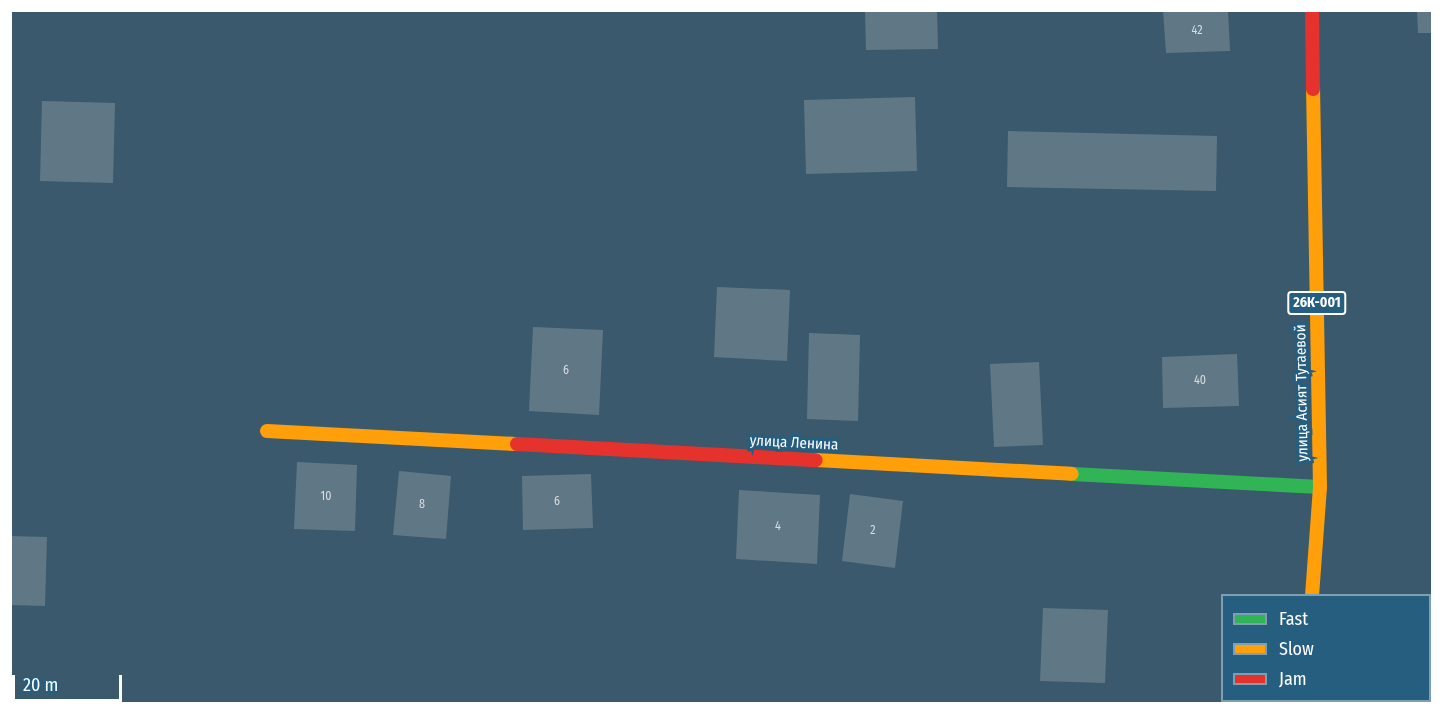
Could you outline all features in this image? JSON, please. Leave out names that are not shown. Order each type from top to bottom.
[{"type":"street","name":"улица Асият Тутаевой","points":[[1312,10],[1320,487],[1312,594]]},
{"type":"street","name":"улица Ленина","points":[[267,431],[1320,487]]},
{"type":"building","points":[[865,10],[937,10],[938,49],[866,50]]},
{"type":"building","points":[[1163,10],[1228,10],[1230,51],[1166,53]]},
{"type":"building","points":[[1417,10],[1432,10],[1432,33],[1418,33]]},
{"type":"building","points":[[915,97],[917,171],[806,174],[804,100]]},
{"type":"building","points":[[42,101],[115,103],[113,183],[40,181]]},
{"type":"building","points":[[1008,131],[1217,136],[1216,191],[1007,187]]},
{"type":"building","points":[[717,287],[790,290],[787,361],[714,357]]},
{"type":"building","points":[[533,327],[603,330],[599,415],[529,411]]},
{"type":"building","points":[[809,333],[860,335],[858,421],[807,419]]},
{"type":"building","points":[[1237,354],[1239,406],[1163,408],[1162,357]]},
{"type":"building","points":[[1039,362],[1043,445],[994,447],[990,364]]},
{"type":"building","points":[[297,462],[357,465],[355,531],[294,529]]},
{"type":"building","points":[[399,471],[451,476],[446,539],[393,535]]},
{"type":"building","points":[[591,474],[593,528],[523,530],[522,476]]},
{"type":"building","points":[[739,490],[820,495],[817,564],[736,559]]},
{"type":"building","points":[[850,494],[903,501],[895,568],[842,561]]},
{"type":"building","points":[[10,536],[47,537],[45,606],[10,605]]},
{"type":"building","points":[[1043,608],[1108,610],[1105,683],[1040,681]]},
{"type":"building","points":[[1431,612],[1432,613],[1431,680]]},
{"type":"traffic: fast","points":[[1072,474],[1320,487]]},
{"type":"traffic: slow","points":[[1312,594],[1320,487],[1313,89]]},
{"type":"traffic: slow","points":[[267,431],[517,444]]},
{"type":"traffic: slow","points":[[816,460],[1072,474]]},
{"type":"traffic: jam","points":[[1312,10],[1313,89]]},
{"type":"traffic: jam","points":[[517,444],[816,460]]}]
